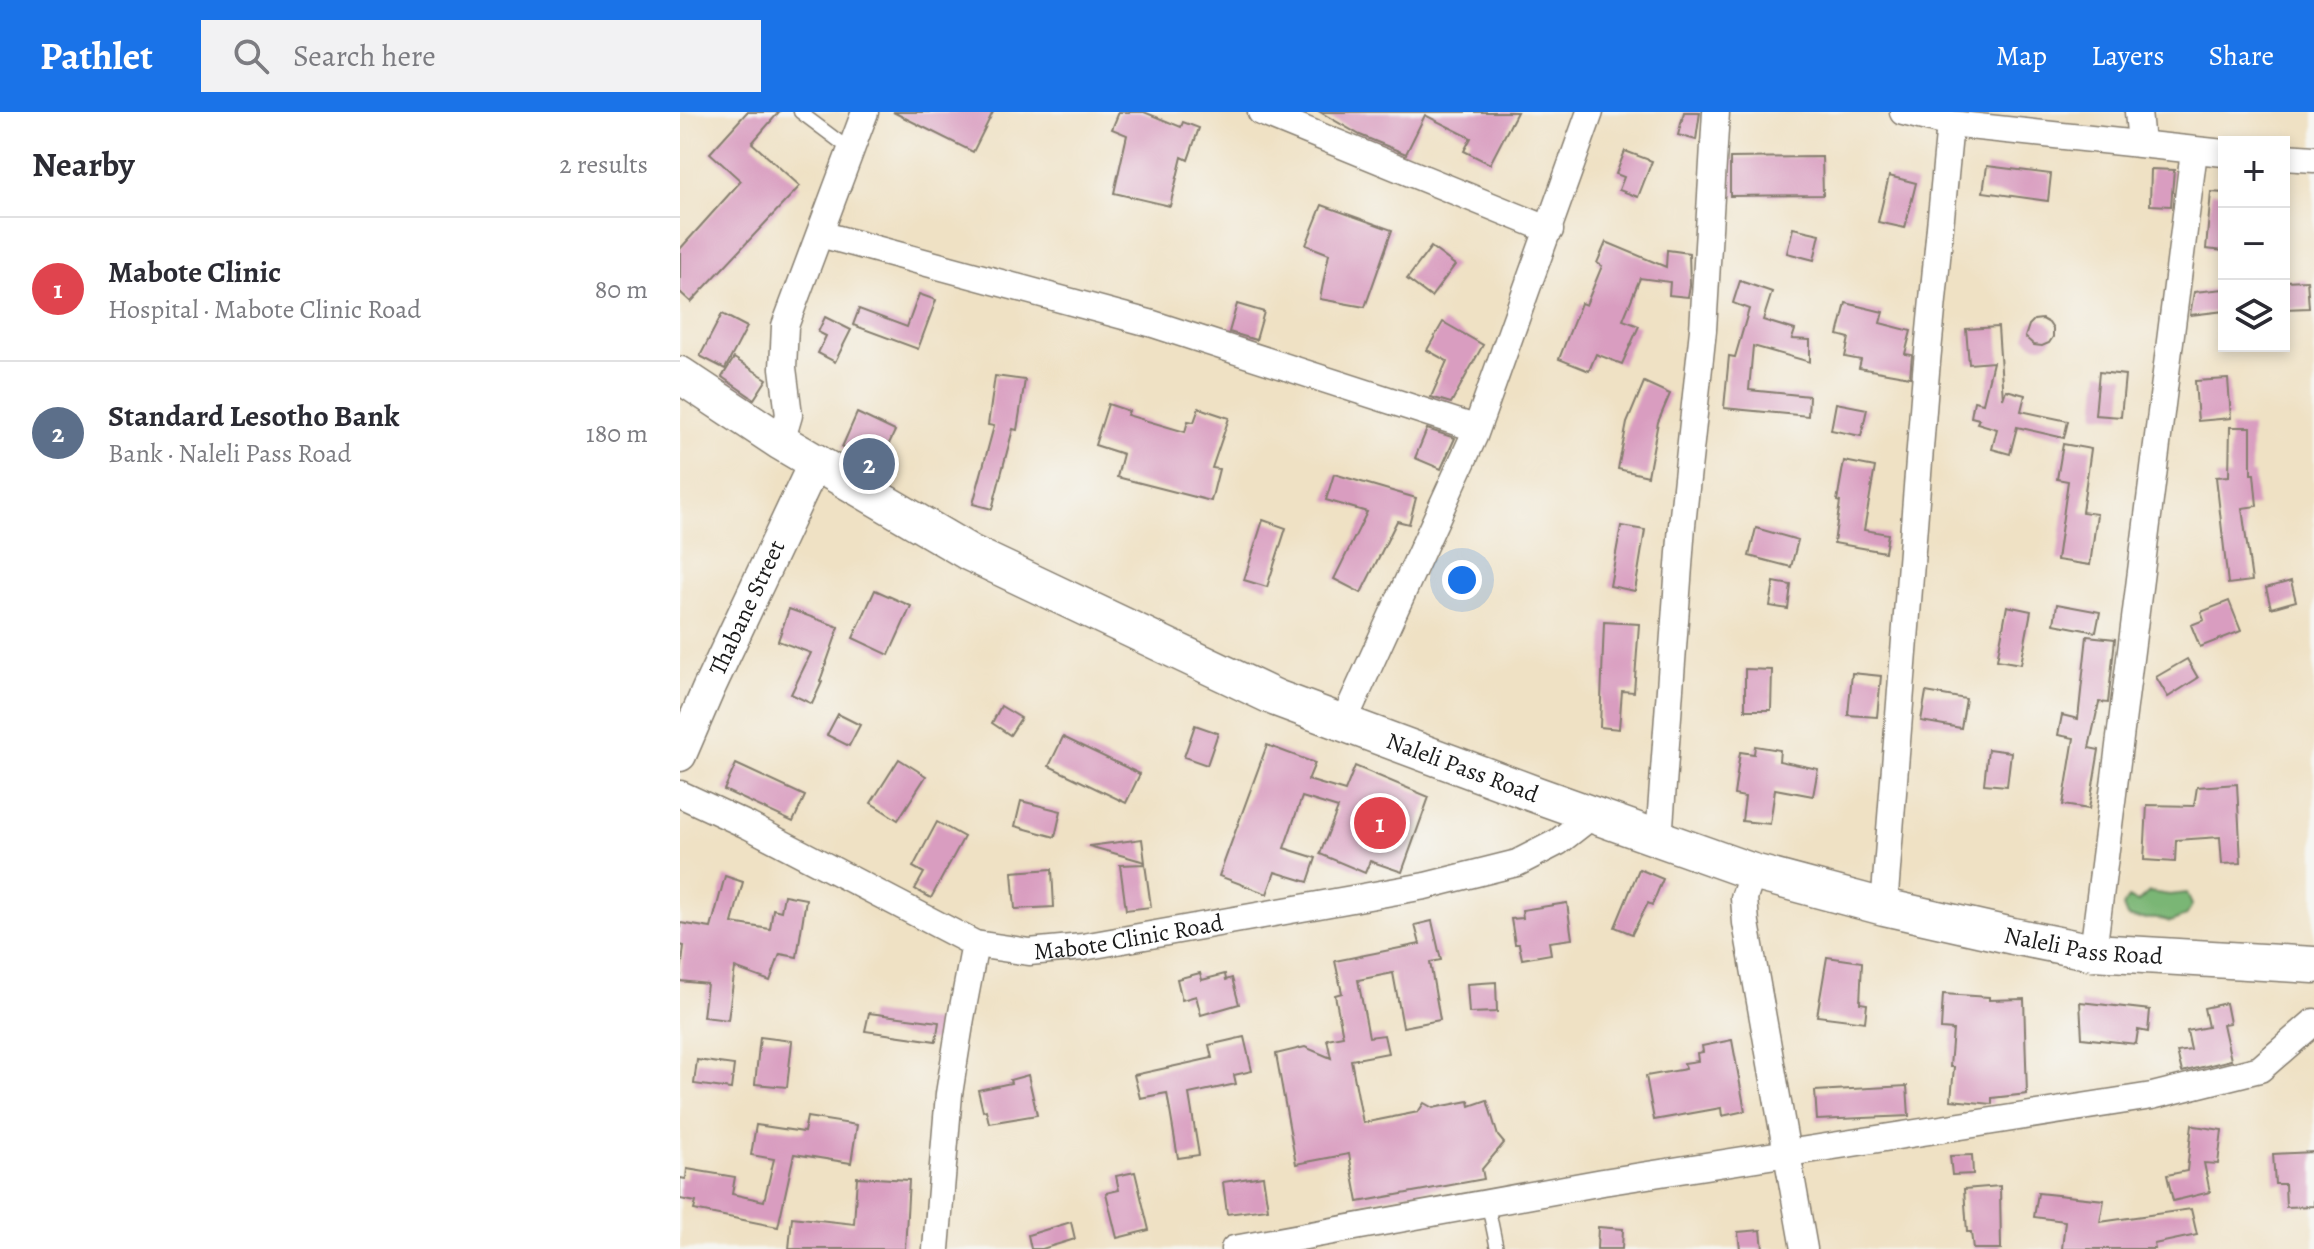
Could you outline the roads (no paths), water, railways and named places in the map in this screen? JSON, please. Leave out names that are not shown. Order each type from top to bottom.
[{"type":"main road","name":"Naleli Pass Road","points":[[680,375],[781,442],[970,553],[1276,698],[1659,839],[1753,872],[1884,907],[2093,952],[2314,965]]},
{"type":"street","points":[[781,442],[789,415],[783,368],[785,326],[865,112]]},
{"type":"street","points":[[1343,723],[1475,428],[1550,230],[1590,112]]},
{"type":"street","points":[[1659,839],[1682,525],[1703,330],[1716,112]]},
{"type":"street","points":[[1903,112],[1950,124],[2218,153]]},
{"type":"street","points":[[2138,112],[2141,143]]},
{"type":"street","points":[[1268,113],[1550,230]]},
{"type":"street","points":[[1884,907],[1926,372],[1950,124]]},
{"type":"street","points":[[2093,952],[2194,151]]},
{"type":"street","points":[[2290,157],[2314,159]]},
{"type":"street","points":[[820,234],[1153,324],[1475,428]]},
{"type":"street","name":"Thabane Street","points":[[680,755],[816,460]]},
{"type":"street","name":"Mabote Clinic Road","points":[[680,794],[762,833],[975,944],[1029,952],[1083,947],[1425,886],[1517,863],[1558,842],[1594,814]]},
{"type":"street","points":[[1753,872],[1744,898],[1746,923],[1804,1249]]},
{"type":"street","points":[[936,1249],[949,1094],[975,944]]},
{"type":"street","points":[[1234,1249],[1297,1244],[1603,1182],[2152,1096],[2260,1069],[2314,1022]]},
{"type":"lane","points":[[800,112],[852,151]]},
{"type":"lane","points":[[1488,1205],[1497,1249]]},
{"type":"place","name":"Standard Lesotho Bank","points":[[869,464]]},
{"type":"place","name":"Mabote Clinic","points":[[1380,823]]}]
